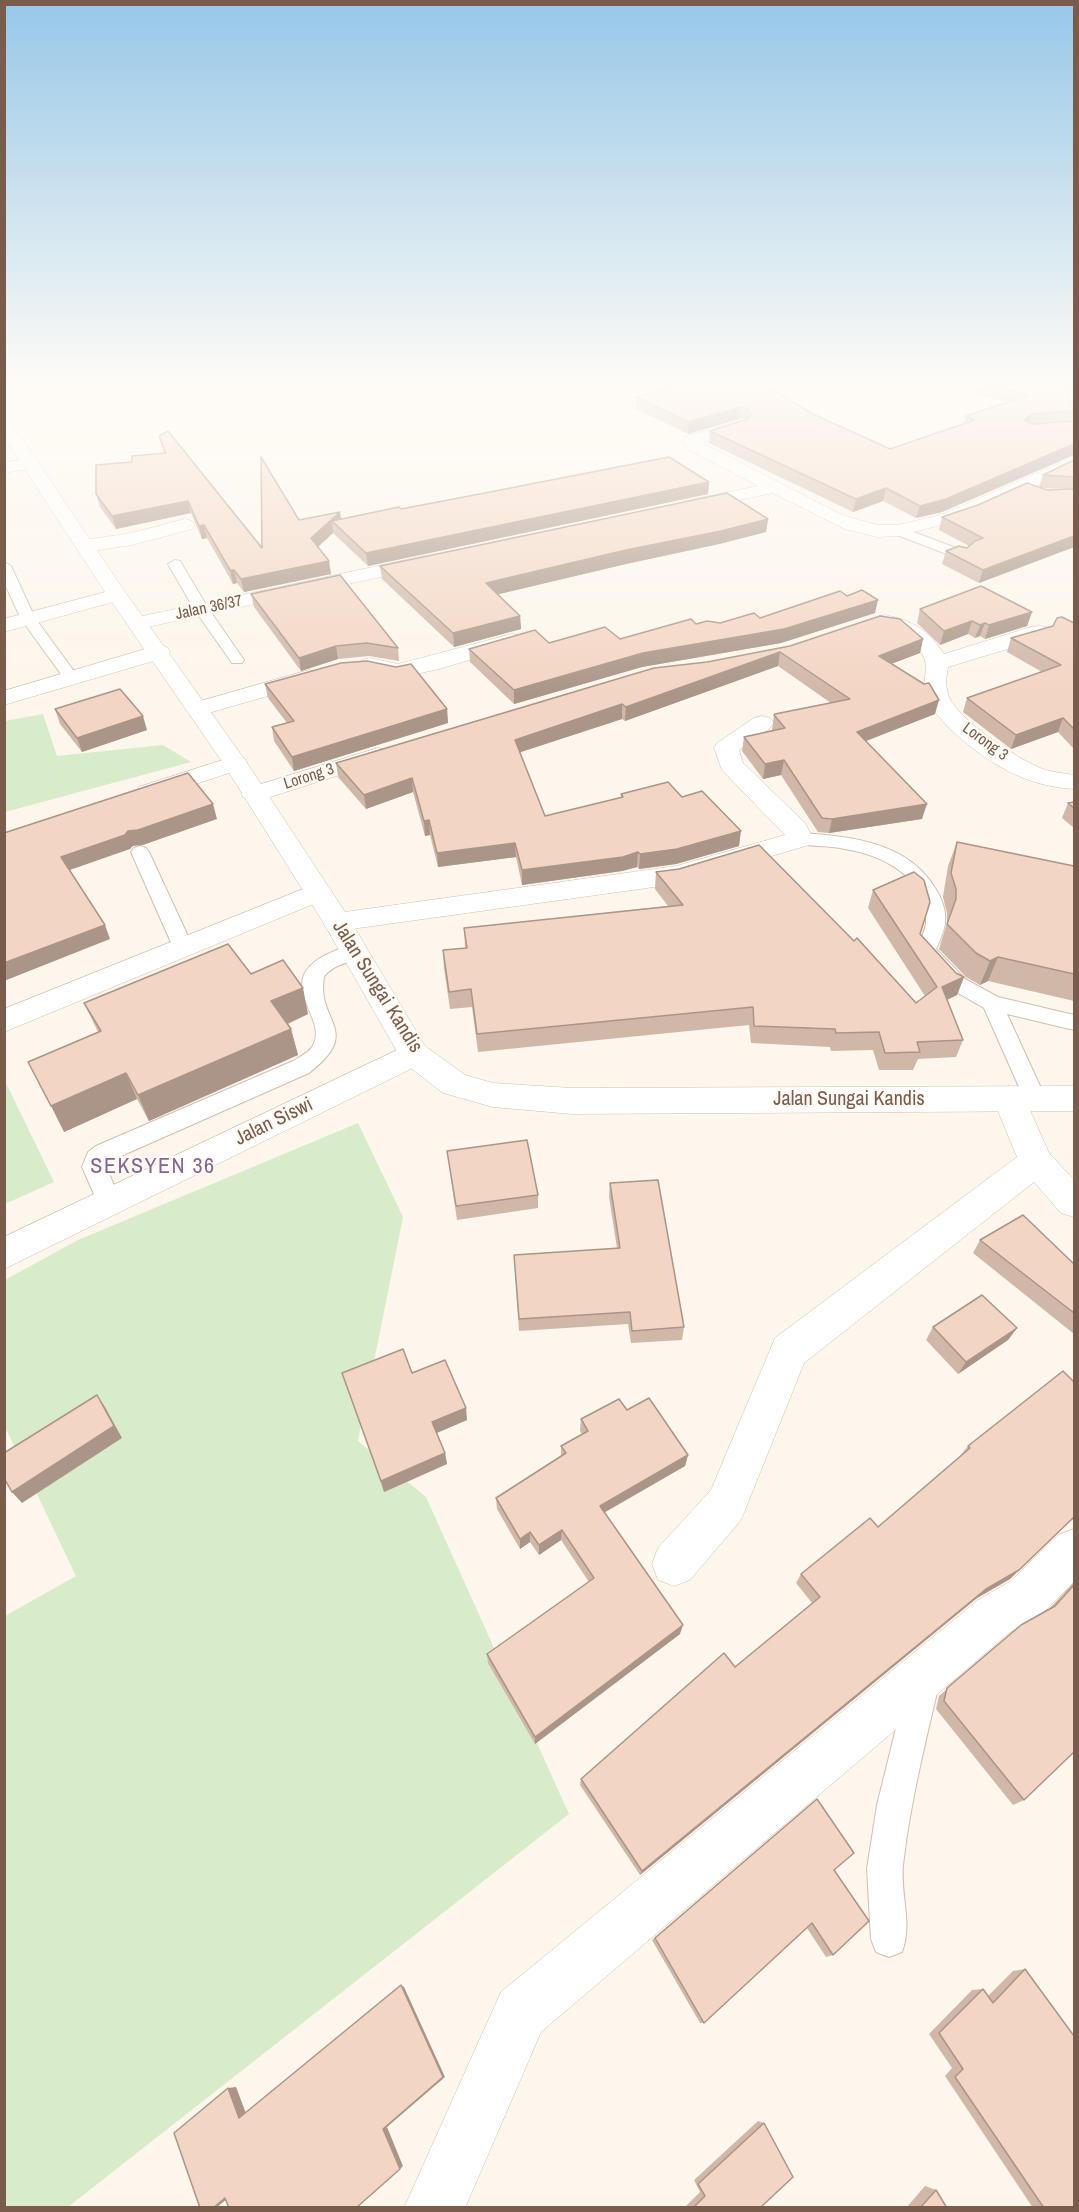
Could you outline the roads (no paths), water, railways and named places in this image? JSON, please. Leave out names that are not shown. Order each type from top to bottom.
[{"type":"street","name":"Jalan Sungai Kandis","points":[[36,488],[85,546],[235,763],[338,922],[414,1054],[454,1084],[493,1095],[572,1101],[1074,1099]]},
{"type":"street","points":[[668,510],[772,488]]},
{"type":"street","points":[[773,488],[861,528],[877,531],[897,530],[944,520],[1029,488]]},
{"type":"street","points":[[85,546],[132,539],[186,525]]},
{"type":"street","name":"Jalan 36/37","points":[[138,623],[446,557]]},
{"type":"street","points":[[4,626],[117,595]]},
{"type":"street","points":[[864,625],[886,621],[903,624],[932,649],[938,663],[1039,632]]},
{"type":"street","points":[[198,709],[340,669],[369,665],[398,671],[431,664],[534,633]]},
{"type":"street","points":[[4,698],[159,652]]},
{"type":"street","name":"Lorong 3","points":[[938,663],[934,681],[939,700],[958,722],[988,747],[1029,772],[1074,782]]},
{"type":"street","points":[[338,922],[676,875],[800,839],[796,829],[731,765],[726,748],[762,723]]},
{"type":"street","name":"Lorong 3","points":[[254,794],[402,747]]},
{"type":"street","points":[[125,800],[235,763]]},
{"type":"street","points":[[4,1021],[318,892]]},
{"type":"street","name":"Jalan Siswi","points":[[4,1254],[414,1054]]},
{"type":"street","points":[[1022,1099],[1036,1161],[1074,1203]]},
{"type":"street","points":[[674,1564],[726,1505],[789,1351],[1036,1161]]},
{"type":"street","points":[[434,2208],[521,2012],[994,1616],[1027,1597],[1074,1551]]},
{"type":"lane","points":[[897,530],[962,555]]},
{"type":"lane","points":[[175,564],[201,609],[237,660]]},
{"type":"lane","points":[[4,566],[28,619],[71,678]]},
{"type":"lane","points":[[800,839],[861,844],[883,852],[909,868],[928,889],[936,921],[926,950],[958,984],[992,1003],[1074,1022]]},
{"type":"lane","points":[[140,852],[183,947]]},
{"type":"lane","points":[[110,1203],[94,1167],[96,1159],[104,1153],[301,1067],[322,1050],[327,1035],[311,991],[313,978],[322,965],[355,951]]},
{"type":"lane","points":[[992,1003],[1022,1099]]},
{"type":"lane","points":[[889,1939],[885,1869],[894,1805],[925,1673]]},
{"type":"district","name":"SEKSYEN 36","points":[[153,1167]]}]
